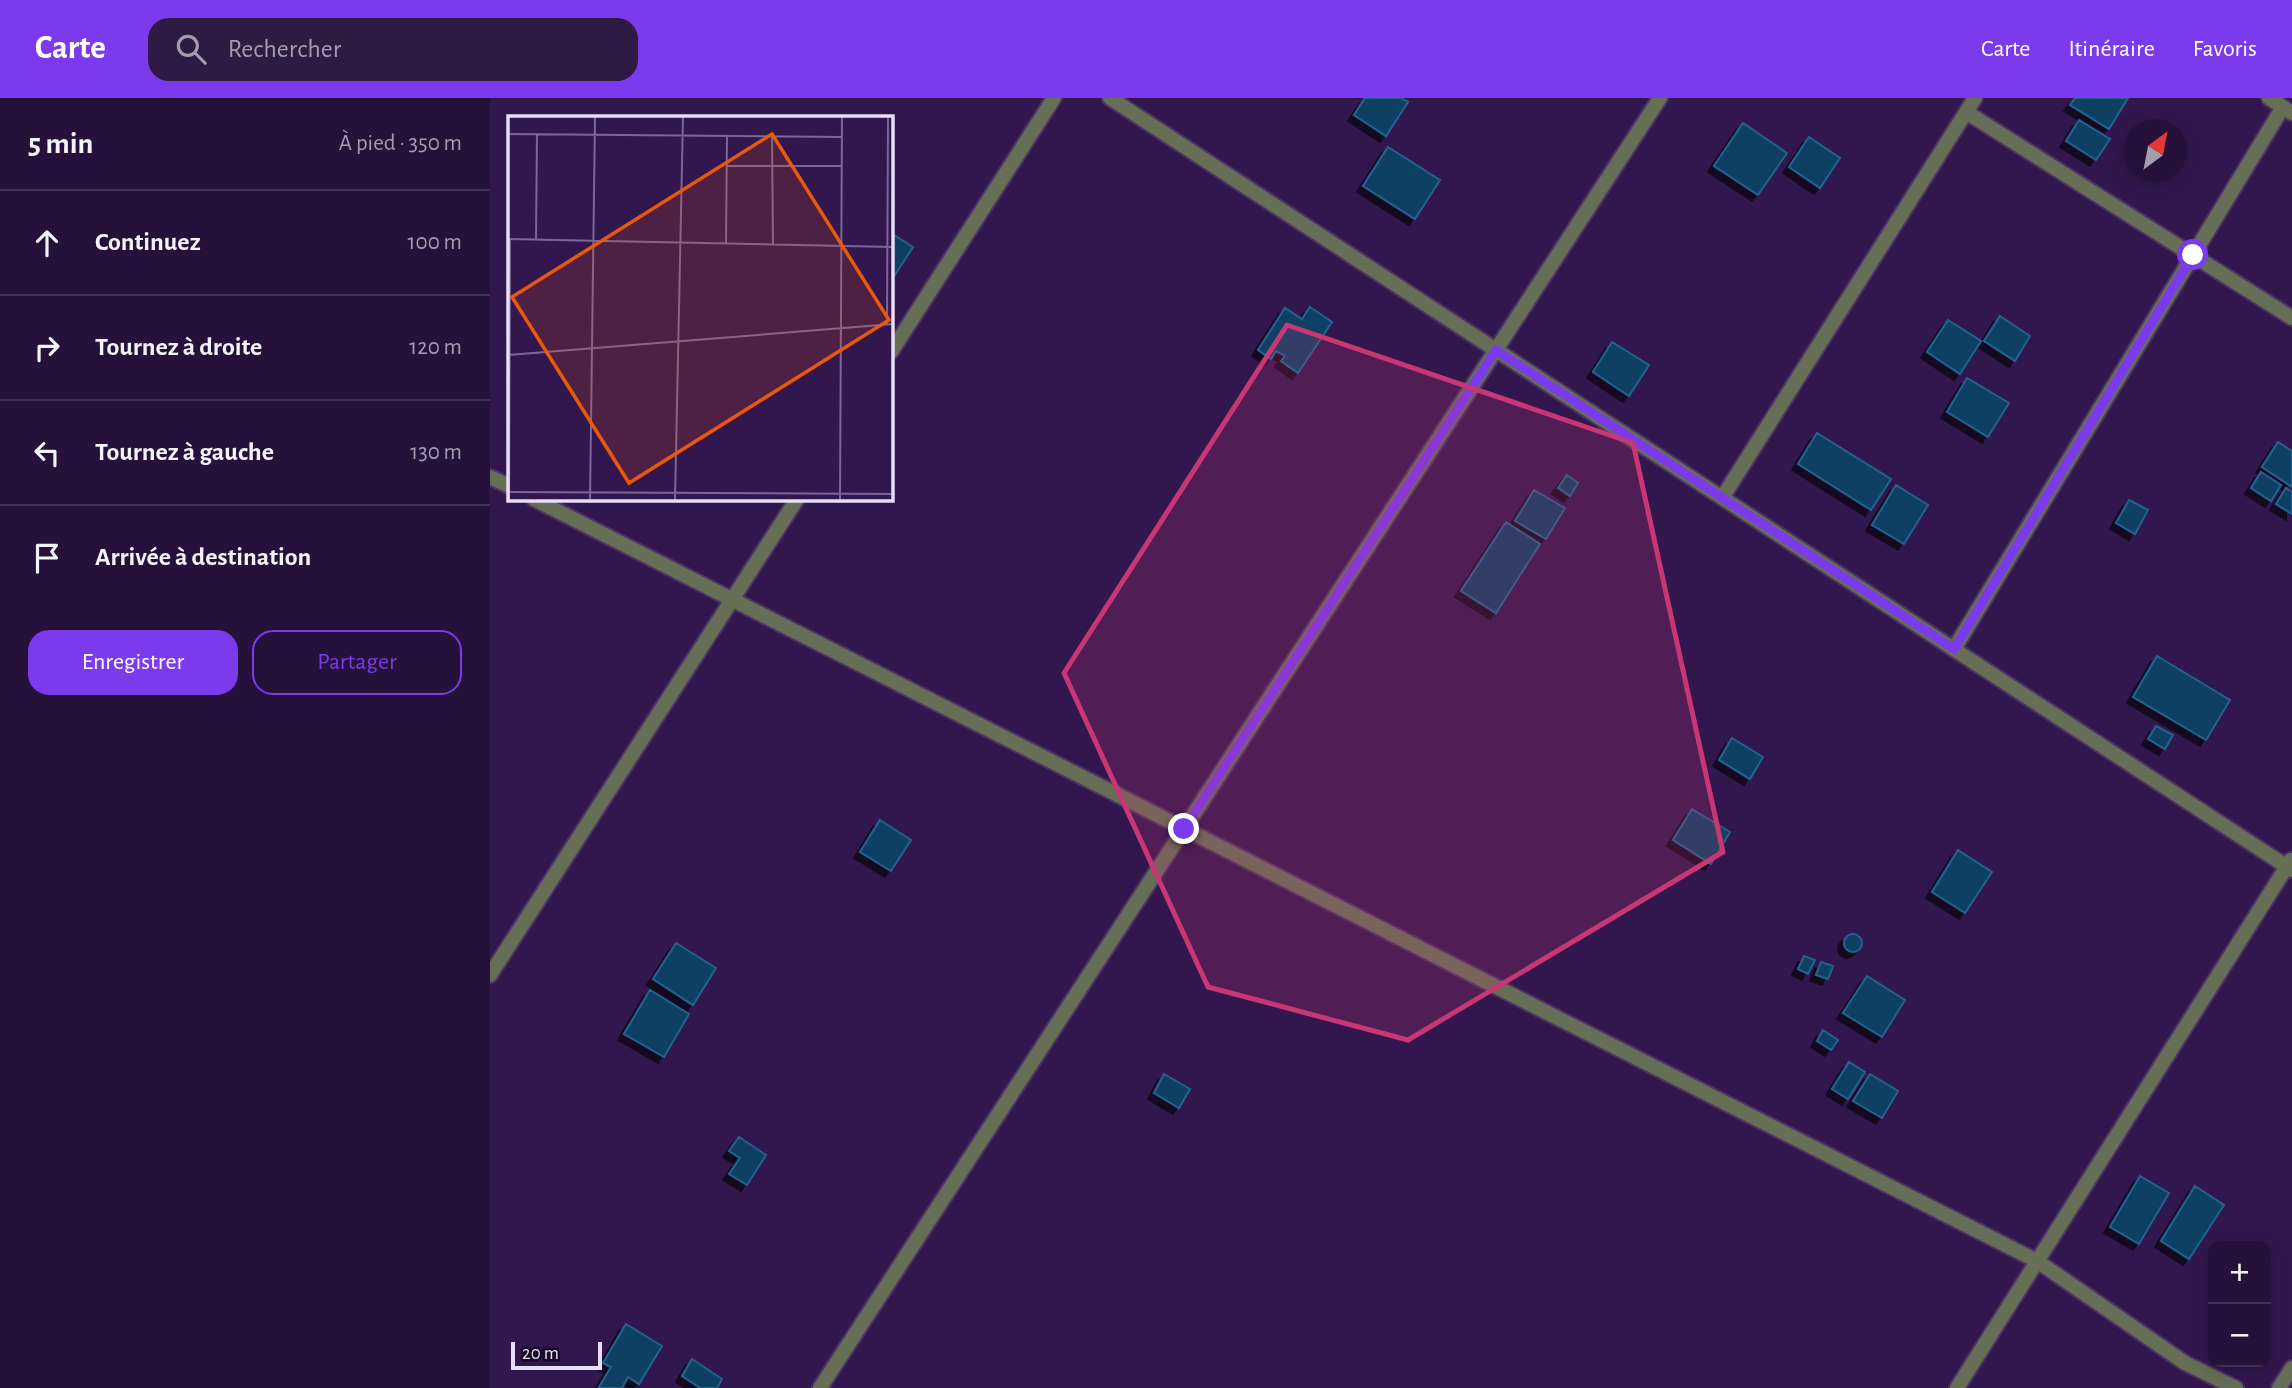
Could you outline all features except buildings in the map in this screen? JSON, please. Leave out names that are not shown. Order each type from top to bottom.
[{"type":"street","points":[[892,350],[1055,98]]},
{"type":"street","points":[[1110,98],[2290,865],[1957,1388]]},
{"type":"street","points":[[820,1388],[1660,98]]},
{"type":"street","points":[[1722,498],[1975,98]]},
{"type":"street","points":[[1954,649],[2193,255],[2288,110],[2269,98]]},
{"type":"street","points":[[1966,112],[2292,318]]},
{"type":"street","points":[[490,477],[508,486]]},
{"type":"street","points":[[536,500],[2037,1261],[2185,1363],[2236,1388]]},
{"type":"street","points":[[490,975],[796,500]]},
{"type":"street","points":[[2279,1388],[2292,1368]]},
{"type":"highlighted area","points":[[1287,325],[1633,443],[1723,852],[1408,1040],[1208,987],[1064,673]]},
{"type":"route","points":[[1184,829],[1496,350],[1954,649],[2193,255]]}]
